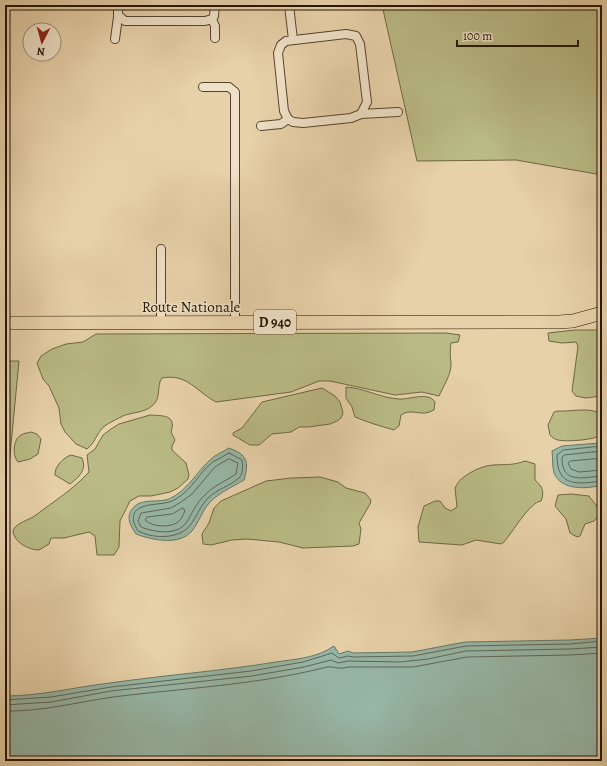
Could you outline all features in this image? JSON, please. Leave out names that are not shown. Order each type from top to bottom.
[{"type":"main road","name":"D 940","points":[[546,321],[574,316],[602,306]]},
{"type":"main road","name":"D 940","points":[[546,321],[568,321],[602,313]]},
{"type":"main road","name":"Route Nationale","points":[[5,323],[546,321]]},
{"type":"street","points":[[115,39],[118,5]]},
{"type":"street","points":[[215,5],[214,16],[212,19],[215,26],[216,38]]},
{"type":"street","points":[[289,5],[293,40]]},
{"type":"street","points":[[118,17],[128,21],[205,21],[212,19]]},
{"type":"street","points":[[361,114],[367,102],[360,44],[358,39],[353,35],[346,34],[293,40],[283,43],[278,53],[284,111],[288,119],[293,122],[303,123],[356,117],[361,114],[398,112]]},
{"type":"street","points":[[203,87],[229,88],[235,92],[235,322]]},
{"type":"street","points":[[261,126],[281,124],[288,119]]},
{"type":"street","points":[[161,249],[161,323]]},
{"type":"green space","points":[[382,5],[602,5],[602,175],[516,160],[417,161]]},
{"type":"green space","points":[[575,330],[602,330],[601,396],[586,398],[576,396],[572,391],[578,346],[576,342],[562,343],[549,341],[548,333]]},
{"type":"green space","points":[[446,333],[460,335],[458,342],[451,343],[451,367],[447,380],[439,396],[422,392],[395,395],[330,381],[319,381],[291,392],[216,402],[185,381],[171,377],[162,378],[159,385],[157,399],[152,406],[145,410],[123,416],[106,425],[100,430],[87,449],[76,444],[65,432],[61,424],[59,408],[49,386],[43,379],[37,363],[41,356],[52,349],[66,344],[83,342],[96,334]]},
{"type":"green space","points":[[5,361],[19,361],[5,508]]},
{"type":"green space","points":[[346,387],[399,399],[423,396],[428,397],[435,402],[434,410],[425,413],[409,412],[401,415],[399,426],[394,430],[355,417],[352,407],[346,398]]},
{"type":"green space","points":[[322,388],[335,396],[340,402],[343,413],[341,418],[337,421],[330,424],[299,427],[291,432],[272,434],[259,445],[250,445],[233,435],[233,433],[242,428],[262,402]]},
{"type":"green space","points":[[587,410],[598,412],[602,415],[601,435],[598,437],[574,441],[562,441],[555,439],[550,435],[548,425],[554,412]]},
{"type":"green space","points":[[150,415],[164,416],[172,422],[171,432],[175,440],[172,450],[186,463],[189,475],[188,479],[178,488],[170,492],[151,496],[139,496],[130,501],[120,521],[119,547],[114,555],[97,555],[95,536],[89,532],[64,538],[51,538],[49,544],[39,550],[26,547],[19,542],[14,534],[13,530],[15,527],[30,519],[64,495],[89,472],[87,455],[95,449],[103,435],[119,424]]},
{"type":"green space","points":[[31,432],[37,434],[41,439],[38,454],[30,459],[18,462],[14,452],[16,440],[22,434]]},
{"type":"green space","points":[[71,455],[82,458],[84,466],[79,476],[70,484],[55,475],[55,472],[60,463]]},
{"type":"green space","points":[[525,461],[535,464],[535,480],[542,489],[543,495],[541,501],[527,512],[504,542],[501,544],[476,540],[462,545],[419,542],[418,527],[424,506],[435,501],[440,501],[445,508],[451,511],[457,507],[455,488],[465,476],[485,466],[511,464]]},
{"type":"green space","points":[[320,477],[338,482],[346,488],[365,493],[371,500],[359,523],[361,529],[359,544],[353,546],[303,548],[279,542],[247,539],[232,540],[211,545],[203,544],[202,534],[209,523],[214,508],[221,501],[266,481]]},
{"type":"green space","points":[[571,494],[589,496],[599,509],[600,514],[594,521],[585,524],[580,536],[577,537],[570,533],[566,519],[555,506],[558,495]]},
{"type":"water","points":[[602,441],[602,485],[583,488],[575,487],[562,483],[557,479],[553,470],[552,451],[562,446],[599,443]]},
{"type":"water","points":[[229,448],[240,453],[246,460],[244,480],[210,502],[197,524],[187,536],[173,540],[157,540],[136,534],[130,524],[129,517],[131,510],[137,504],[165,500],[175,496],[186,487],[211,459]]},
{"type":"water","points":[[602,638],[602,761],[5,761],[5,696],[45,693],[299,659],[313,656],[334,646],[339,654],[348,651],[353,653],[412,652],[465,642]]}]
